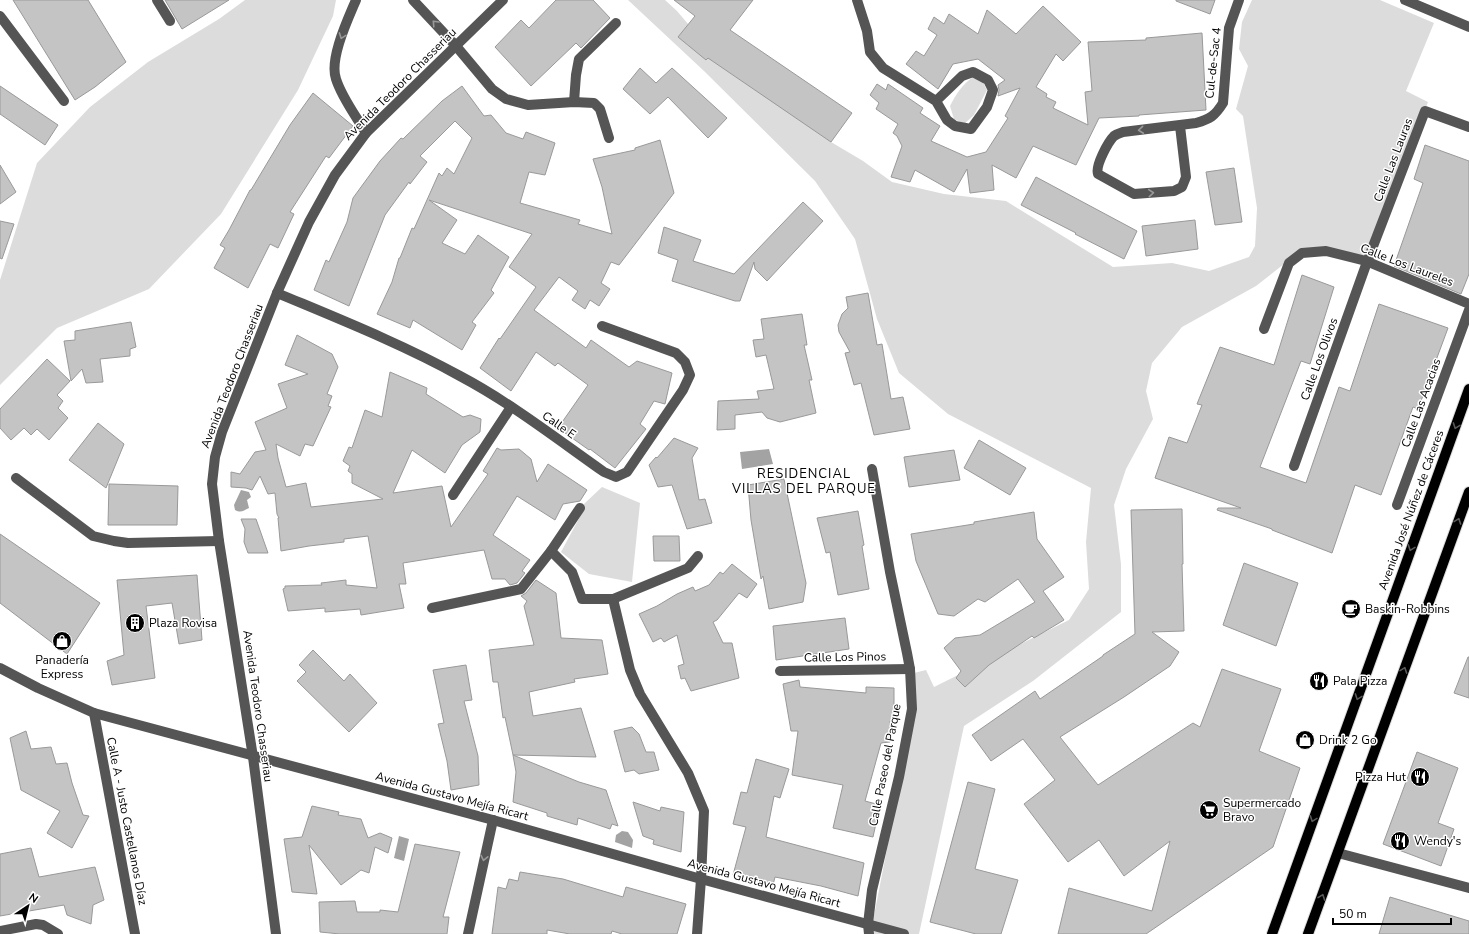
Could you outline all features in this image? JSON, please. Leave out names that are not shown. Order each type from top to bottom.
[{"type":"main road","name":"Avenida José Núñez de Cáceres","points":[[1272,934],[1469,389]]},
{"type":"main road","points":[[1308,934],[1469,492]]},
{"type":"street","points":[[157,0],[170,21]]},
{"type":"street","points":[[356,0],[336,53],[335,78],[349,106],[366,133]]},
{"type":"street","points":[[414,0],[456,46],[492,89],[506,99],[528,105],[574,102],[594,103],[600,109],[609,138]]},
{"type":"street","name":"Avenida Teodoro Chasseriau","points":[[276,934],[252,757],[219,541],[212,484],[215,457],[222,432],[277,294],[321,198],[335,175],[366,133],[503,0]]},
{"type":"street","points":[[857,0],[867,30],[870,52],[883,68],[936,101],[947,120],[956,126],[971,129],[988,106],[993,90],[988,80],[973,72],[962,76],[936,101]]},
{"type":"street","name":"Cul-de-Sac 4","points":[[1180,126],[1186,177],[1182,187],[1174,191],[1134,194],[1098,174],[1097,170],[1102,157],[1116,134],[1180,126],[1207,120],[1216,114],[1223,103],[1229,28],[1239,0]]},
{"type":"street","points":[[1405,0],[1423,3],[1469,27]]},
{"type":"street","points":[[0,16],[64,101]]},
{"type":"street","points":[[574,102],[579,59],[616,23]]},
{"type":"street","name":"Calle Las Lauras","points":[[1368,262],[1425,111],[1469,127]]},
{"type":"street","name":"Calle Los Laureles","points":[[1264,329],[1289,263],[1302,253],[1326,251],[1368,262],[1469,304]]},
{"type":"street","name":"Calle Los Olivos","points":[[1294,466],[1368,262]]},
{"type":"street","name":"Calle E","points":[[277,294],[379,336],[461,376],[511,407],[604,472],[616,477],[627,472],[683,390],[690,375],[686,362],[676,353],[602,326]]},
{"type":"street","name":"Calle Las Acacias","points":[[1397,505],[1469,310]]},
{"type":"street","points":[[453,496],[511,407]]},
{"type":"street","name":"Calle Paseo del Parque","points":[[870,928],[872,890],[899,777],[912,709],[910,668],[890,572],[872,469]]},
{"type":"street","points":[[16,478],[93,536],[114,541],[128,542],[219,541]]},
{"type":"street","points":[[432,608],[521,588],[551,551],[580,508]]},
{"type":"street","points":[[551,551],[572,572],[582,599],[613,599],[688,568],[698,556]]},
{"type":"street","points":[[613,599],[630,670],[640,694],[688,772],[704,811],[701,880],[696,934]]},
{"type":"street","name":"Avenida Gustavo Mejía Ricart","points":[[0,668],[38,688],[94,714],[492,820],[870,928],[904,934]]},
{"type":"street","name":"Calle Los Pinos","points":[[780,672],[910,668]]},
{"type":"street","name":"Calle A - Justo Castellanos Díaz","points":[[94,714],[135,934]]},
{"type":"street","points":[[870,928],[884,854],[910,741]]},
{"type":"street","points":[[468,934],[492,820]]},
{"type":"street","points":[[1338,853],[1469,888]]},
{"type":"street","points":[[0,931],[36,924],[43,925],[58,934]]},
{"type":"shaded area","points":[[245,0],[336,0],[333,16],[298,90],[221,214],[149,289],[57,328],[0,385],[0,280],[37,163],[90,107],[148,62],[219,19]]},
{"type":"shaded area","points":[[628,0],[665,0],[677,11],[716,57],[831,142],[863,161],[892,182],[944,194],[1006,201],[1113,267],[1172,263],[1209,271],[1249,257],[1255,246],[1257,208],[1243,116],[1236,109],[1248,66],[1239,49],[1242,22],[1252,0],[1380,0],[1434,23],[1406,91],[1428,102],[1366,261],[1325,250],[1289,260],[1256,286],[1182,327],[1152,363],[1146,391],[1153,419],[1126,469],[1114,505],[1121,564],[1121,612],[1033,681],[964,726],[919,934],[873,934],[872,926],[915,705],[910,674],[926,670],[934,687],[1069,620],[1089,589],[1086,542],[1091,488],[948,414],[899,373],[877,319],[855,239],[815,181],[704,71]]},
{"type":"shaded area","points":[[973,77],[981,79],[987,90],[974,115],[964,124],[954,119],[950,106],[960,90]]},
{"type":"shaded area","points":[[769,449],[773,464],[742,469],[740,452]]},
{"type":"shaded area","points":[[602,487],[640,503],[632,582],[589,574],[561,552],[582,513],[584,504]]},
{"type":"shaded area","points":[[241,490],[249,492],[251,497],[247,500],[249,508],[244,511],[237,511],[235,510],[234,505]]},
{"type":"shaded area","points":[[622,831],[628,832],[633,840],[632,848],[615,842],[616,835]]},
{"type":"shaded area","points":[[399,836],[409,839],[404,861],[394,858]]},
{"type":"building","points":[[13,0],[88,0],[126,62],[95,87],[75,100]]},
{"type":"building","points":[[165,0],[229,0],[182,29]]},
{"type":"building","points":[[556,0],[593,0],[610,18],[581,48],[576,43],[531,86],[495,47],[521,20],[529,28]]},
{"type":"building","points":[[674,0],[753,0],[730,30],[852,113],[831,142],[708,58],[706,60],[678,37],[695,16]]},
{"type":"building","points":[[1176,0],[1215,0],[1210,14]]},
{"type":"building","points":[[1043,6],[1081,42],[1063,61],[1056,54],[1036,87],[1047,94],[1046,97],[1056,102],[1053,108],[1088,125],[1085,92],[1092,91],[1088,42],[1146,40],[1146,38],[1202,33],[1206,110],[1099,118],[1076,165],[1033,146],[1016,178],[992,165],[994,190],[970,193],[967,169],[954,192],[915,170],[910,182],[891,177],[902,146],[897,136],[893,133],[898,124],[876,109],[879,103],[870,95],[877,84],[886,90],[888,84],[923,108],[920,113],[940,126],[931,141],[967,157],[986,152],[1008,118],[1005,116],[1020,88],[998,96],[998,85],[1005,80],[978,59],[953,64],[938,89],[906,64],[916,51],[924,56],[937,35],[928,29],[934,17],[944,24],[949,14],[978,34],[987,10],[1016,34]]},
{"type":"building","points":[[640,68],[656,83],[672,68],[727,118],[708,138],[668,97],[650,114],[623,89]]},
{"type":"building","points":[[0,86],[58,125],[45,145],[0,114]]},
{"type":"building","points":[[462,86],[484,116],[491,115],[506,133],[523,139],[526,132],[555,143],[545,175],[529,172],[520,203],[580,220],[578,224],[612,234],[602,187],[593,159],[635,150],[635,148],[660,140],[674,193],[619,265],[611,262],[601,283],[610,289],[599,306],[590,300],[585,309],[572,300],[578,291],[559,277],[534,310],[586,348],[591,340],[629,367],[637,361],[672,373],[665,404],[654,401],[640,424],[646,429],[615,468],[558,428],[588,385],[558,363],[555,366],[536,352],[511,391],[480,368],[499,338],[500,339],[536,287],[509,267],[532,234],[429,200],[457,220],[442,243],[465,254],[478,235],[509,257],[491,290],[494,293],[472,322],[476,325],[462,350],[413,320],[410,328],[377,314],[392,282],[399,258],[412,228],[414,229],[439,173],[442,176],[447,168],[454,174],[472,138],[455,121],[420,156],[427,162],[410,184],[409,182],[385,215],[349,306],[314,290],[326,260],[329,262],[347,222],[353,198],[380,161],[401,138],[403,139],[442,101]]},
{"type":"building","points":[[313,93],[353,126],[329,158],[326,156],[290,212],[294,214],[278,248],[270,244],[248,288],[214,268],[225,248],[220,245],[250,190],[290,125]]},
{"type":"building","points":[[1425,145],[1469,161],[1469,274],[1461,294],[1394,266],[1423,183],[1414,179]]},
{"type":"building","points":[[0,165],[16,192],[0,204]]},
{"type":"building","points":[[1234,168],[1242,222],[1215,225],[1206,172]]},
{"type":"building","points":[[1036,177],[1137,231],[1124,259],[1021,205]]},
{"type":"building","points":[[803,202],[823,221],[767,281],[755,269],[754,262],[740,301],[735,301],[672,281],[678,260],[658,253],[664,227],[701,240],[693,261],[734,274]]},
{"type":"building","points":[[1195,220],[1198,249],[1146,256],[1142,226]]},
{"type":"building","points":[[0,221],[14,224],[2,259],[0,258]]},
{"type":"building","points":[[1302,275],[1334,287],[1310,364],[1301,361],[1260,467],[1306,483],[1339,387],[1350,391],[1379,304],[1448,328],[1418,409],[1413,407],[1381,495],[1355,485],[1332,553],[1272,529],[1217,510],[1218,508],[1241,508],[1155,478],[1169,437],[1187,443],[1202,405],[1197,404],[1220,347],[1274,365]]},
{"type":"building","points":[[868,293],[877,345],[882,344],[891,399],[903,397],[910,429],[874,435],[861,383],[854,385],[845,353],[850,352],[839,332],[838,325],[842,314],[848,308],[846,297]]},
{"type":"building","points":[[802,314],[807,345],[804,345],[812,380],[809,380],[816,413],[780,422],[767,418],[762,412],[735,415],[735,429],[717,430],[718,401],[759,399],[757,391],[774,389],[766,355],[756,357],[753,340],[764,339],[761,319]]},
{"type":"building","points":[[131,322],[136,347],[130,349],[130,356],[100,359],[103,382],[86,383],[82,369],[71,381],[64,341],[75,340],[75,331]]},
{"type":"building","points":[[297,335],[332,354],[338,367],[327,394],[332,396],[328,406],[331,407],[313,446],[305,444],[300,456],[276,444],[278,458],[286,487],[306,483],[311,507],[383,499],[352,483],[352,474],[348,471],[350,466],[343,461],[349,447],[352,448],[365,410],[382,417],[390,372],[427,388],[426,394],[463,417],[470,415],[481,419],[480,432],[462,445],[445,473],[412,450],[393,493],[442,486],[451,527],[488,474],[483,471],[497,448],[501,450],[519,449],[531,459],[537,482],[548,464],[587,490],[580,501],[563,504],[555,520],[517,496],[493,535],[530,560],[522,571],[525,573],[517,583],[510,585],[505,579],[492,579],[484,550],[403,563],[406,584],[399,584],[404,608],[361,615],[360,609],[325,612],[325,608],[288,611],[283,589],[285,586],[322,585],[321,583],[346,580],[346,585],[377,588],[368,536],[344,539],[344,542],[281,551],[279,518],[277,514],[275,493],[268,494],[260,476],[252,490],[231,487],[231,472],[240,474],[255,452],[266,450],[255,422],[287,408],[278,384],[308,374],[285,365]]},
{"type":"building","points":[[47,359],[70,381],[57,395],[63,401],[58,408],[68,418],[49,440],[37,429],[31,435],[24,428],[11,440],[0,428],[0,409]]},
{"type":"building","points":[[98,423],[124,444],[106,488],[69,460]]},
{"type":"building","points":[[674,438],[698,448],[692,458],[699,500],[705,499],[712,523],[687,529],[672,485],[658,487],[649,465]]},
{"type":"building","points":[[979,440],[1026,468],[1010,495],[964,468]]},
{"type":"building","points":[[954,450],[960,480],[909,487],[904,457]]},
{"type":"building","points":[[784,479],[806,583],[803,602],[769,609],[763,576],[761,579],[751,520],[748,485]]},
{"type":"building","points":[[109,484],[178,486],[177,525],[108,525]]},
{"type":"building","points":[[1182,509],[1184,631],[1152,632],[1179,652],[1170,666],[1060,737],[1098,785],[1193,723],[1200,727],[1222,669],[1281,689],[1259,751],[1300,768],[1273,847],[1146,934],[1058,934],[1069,888],[1152,911],[1170,841],[1124,876],[1099,840],[1068,862],[1024,804],[1055,780],[1023,739],[991,761],[972,735],[1035,691],[1040,699],[1135,634],[1131,510]]},
{"type":"building","points":[[858,511],[869,589],[838,595],[830,552],[826,553],[817,518]]},
{"type":"building","points":[[1034,512],[1037,539],[1064,577],[1043,591],[1064,620],[1034,638],[1032,636],[989,665],[965,687],[956,678],[961,671],[944,648],[955,638],[980,635],[1035,602],[1018,579],[985,602],[978,599],[954,616],[938,614],[916,561],[911,534],[974,524],[974,522]]},
{"type":"building","points":[[241,519],[256,519],[268,553],[248,553],[244,542],[245,529]]},
{"type":"building","points":[[0,534],[100,603],[67,654],[0,603]]},
{"type":"building","points":[[653,536],[679,536],[680,561],[654,561]]},
{"type":"building","points":[[1244,563],[1298,583],[1276,646],[1223,625]]},
{"type":"building","points":[[732,564],[757,584],[747,598],[739,593],[717,620],[713,622],[723,643],[732,643],[739,678],[691,691],[685,678],[681,679],[678,666],[684,664],[677,635],[664,642],[661,638],[653,642],[639,614],[693,587],[695,591],[709,585],[720,572],[723,574]]},
{"type":"building","name":"Plaza Rovisa","points":[[197,575],[202,640],[179,644],[172,603],[146,606],[155,678],[112,685],[107,661],[124,655],[117,580]]},
{"type":"building","points":[[536,580],[556,593],[561,638],[602,640],[608,674],[574,679],[575,682],[529,692],[533,716],[581,708],[596,757],[513,755],[505,717],[503,718],[498,682],[493,682],[489,650],[534,645],[524,606],[527,601],[521,596],[526,593]]},
{"type":"building","points":[[845,618],[849,649],[776,660],[773,626]]},
{"type":"building","points":[[313,650],[344,681],[350,674],[377,703],[349,732],[297,681],[306,672],[299,665]]},
{"type":"building","points":[[1469,657],[1469,698],[1454,693]]},
{"type":"building","points":[[466,665],[472,700],[464,701],[478,756],[479,785],[451,790],[447,761],[438,724],[444,723],[433,670]]},
{"type":"building","points":[[799,680],[800,687],[866,693],[866,687],[894,688],[894,720],[890,721],[890,742],[881,743],[865,801],[880,805],[873,837],[833,828],[843,785],[792,775],[798,731],[791,731],[783,684]]},
{"type":"building","points":[[632,727],[639,734],[646,752],[654,752],[659,770],[639,774],[634,770],[625,772],[614,731]]},
{"type":"building","points":[[26,731],[31,749],[51,747],[56,764],[67,763],[83,815],[89,816],[72,848],[47,833],[60,811],[21,790],[10,738]]},
{"type":"building","points":[[1417,752],[1458,768],[1438,823],[1454,829],[1441,866],[1383,844]]},
{"type":"building","points":[[513,755],[579,782],[606,790],[618,826],[612,824],[610,829],[578,818],[577,825],[547,816],[547,813],[513,802],[516,772]]},
{"type":"building","points":[[756,759],[789,769],[780,798],[774,796],[766,837],[864,863],[858,896],[821,886],[775,877],[773,885],[733,875],[746,827],[733,824],[741,792],[747,793]]},
{"type":"building","points":[[968,782],[995,789],[975,869],[1018,880],[1001,934],[976,934],[930,922]]},
{"type":"building","points":[[633,802],[660,811],[661,807],[684,812],[681,852],[653,844],[654,840],[643,836]]},
{"type":"building","points":[[312,806],[339,812],[338,815],[361,819],[368,838],[380,833],[392,838],[388,853],[375,847],[369,873],[361,870],[341,885],[309,845],[317,894],[292,892],[284,839],[302,837]]},
{"type":"building","points":[[415,844],[460,852],[443,917],[449,917],[447,934],[340,934],[320,932],[319,902],[355,901],[357,912],[380,912],[380,910],[398,912]]},
{"type":"building","points":[[31,848],[39,877],[95,867],[104,900],[93,905],[91,924],[67,915],[64,905],[0,916],[0,854]]},
{"type":"building","points":[[520,872],[563,879],[623,897],[626,887],[686,904],[677,934],[622,934],[612,931],[611,934],[570,934],[547,930],[547,934],[492,934],[498,887],[506,889],[509,879],[518,881]]},
{"type":"building","points":[[1390,897],[1469,921],[1469,934],[1379,934]]},
{"type":"place","name":"Baskin-Robbins","points":[[1351,609]]},
{"type":"place","name":"Plaza Rovisa","points":[[135,623]]},
{"type":"place","name":"Panadería Express","points":[[62,641]]},
{"type":"place","name":"Pala Pizza","points":[[1319,681]]},
{"type":"place","name":"Drink 2 Go","points":[[1305,740]]},
{"type":"place","name":"Pizza Hut","points":[[1420,777]]},
{"type":"place","name":"Supermercado Bravo","points":[[1209,810]]},
{"type":"place","name":"Wendy's","points":[[1400,841]]},
{"type":"district","name":"RESIDENCIAL VILLAS DEL PARQUE","points":[[804,482]]}]
